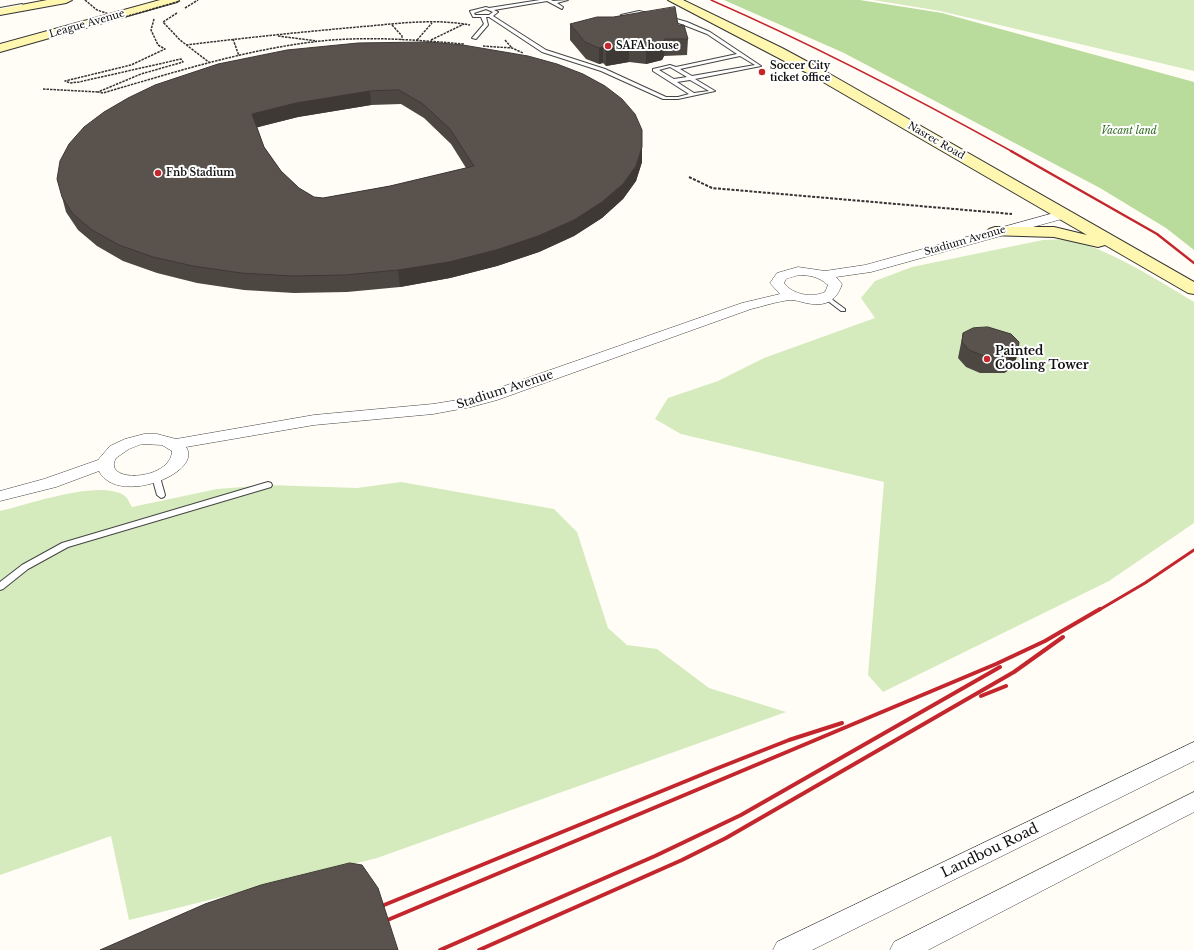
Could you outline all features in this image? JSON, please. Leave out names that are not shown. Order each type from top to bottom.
[{"type":"main road","points":[[0,2],[8,0]]},
{"type":"main road","points":[[0,12],[45,2],[66,0]]},
{"type":"main road","name":"Nasrec Road","points":[[674,0],[778,51],[1194,289]]},
{"type":"main road","name":"League Avenue","points":[[0,48],[176,1]]},
{"type":"main road","points":[[0,22],[14,14],[45,2]]},
{"type":"main road","points":[[6,34],[29,36],[54,33]]},
{"type":"main road","points":[[995,232],[1060,233],[1130,252]]},
{"type":"street","name":"Stadium Avenue","points":[[747,306],[778,287],[779,279],[790,273],[808,271],[825,275],[866,269],[995,232],[1065,214]]},
{"type":"street","name":"Stadium Avenue","points":[[835,284],[866,269]]},
{"type":"street","points":[[778,287],[790,296],[808,300],[826,297],[836,289],[835,284],[825,275]]},
{"type":"street","name":"Stadium Avenue","points":[[177,451],[230,436],[291,423],[439,410],[467,404],[491,397],[747,306],[790,296]]},
{"type":"street","points":[[158,438],[169,441],[177,451],[176,465],[167,472],[156,477],[130,482],[119,480],[108,469],[115,450],[134,441],[158,438]]},
{"type":"street","points":[[0,496],[108,469]]},
{"type":"street","name":"Landbou Road","points":[[790,949],[1194,751]]},
{"type":"street","points":[[903,950],[1194,801]]},
{"type":"lane","points":[[0,5],[24,0]]},
{"type":"lane","points":[[562,8],[553,2],[548,0],[490,9],[478,9],[471,12],[474,16],[490,16],[496,12],[553,2],[566,0]]},
{"type":"lane","points":[[0,9],[45,2]]},
{"type":"lane","points":[[490,9],[496,12]]},
{"type":"lane","points":[[623,15],[638,12],[666,16],[714,36],[740,55],[759,66],[673,81]]},
{"type":"lane","points":[[474,38],[486,24],[483,16]]},
{"type":"lane","points":[[490,16],[536,47],[550,54],[603,70],[665,98],[693,95],[711,92],[676,68],[670,66],[655,70],[693,95]]},
{"type":"lane","points":[[676,68],[740,55]]},
{"type":"lane","points":[[826,297],[843,310]]},
{"type":"lane","points":[[156,477],[161,495]]},
{"type":"lane","points":[[0,588],[25,566],[65,545],[268,485]]},
{"type":"path","points":[[85,0],[98,10],[121,18],[176,1]]},
{"type":"path","points":[[98,92],[141,74],[182,62],[181,59],[79,82],[70,83],[65,81],[131,65],[165,50],[158,45],[151,30],[152,22],[155,18]]},
{"type":"path","points":[[162,18],[169,18],[163,22],[186,45],[211,63]]},
{"type":"path","points":[[276,36],[283,33],[456,22],[482,28]]},
{"type":"path","points":[[417,40],[432,23]]},
{"type":"path","points":[[429,41],[464,24]]},
{"type":"path","points":[[392,25],[402,36],[402,40]]},
{"type":"path","points":[[186,45],[233,39],[276,36],[322,41],[417,40],[467,44]]},
{"type":"path","points":[[233,39],[239,56]]},
{"type":"path","points":[[43,89],[103,93],[239,56],[322,41]]},
{"type":"path","points":[[506,41],[512,48]]},
{"type":"path","points":[[482,45],[512,48],[526,53]]},
{"type":"path","points":[[690,176],[712,188],[1012,214]]},
{"type":"green space","name":"Vacant land","points":[[724,0],[860,0],[942,13],[1194,82],[1194,250],[1166,228],[1100,188],[844,53]]},
{"type":"green space","points":[[873,0],[1194,0],[1194,71],[940,11]]},
{"type":"green space","points":[[1066,239],[1116,257],[1148,274],[1194,302],[1194,523],[1109,581],[883,692],[868,675],[884,482],[681,434],[655,419],[668,398],[718,381],[764,358],[875,318],[861,298],[875,281],[912,267],[1043,240]]},
{"type":"green space","points":[[401,482],[554,509],[577,532],[608,628],[627,645],[657,649],[709,688],[786,712],[377,858],[129,920],[111,836],[0,875],[0,511],[65,494],[84,491],[101,490],[116,492],[126,497],[132,507],[217,489],[268,485],[357,488]]},
{"type":"building","points":[[675,7],[678,25],[684,25],[688,39],[665,39],[663,44],[646,47],[629,46],[606,49],[603,47],[599,48],[585,42],[570,24],[597,17],[613,17]]},
{"type":"building","points":[[429,42],[463,45],[528,56],[557,64],[583,74],[605,86],[622,99],[635,114],[642,130],[642,147],[636,166],[623,184],[602,202],[574,220],[538,236],[496,250],[449,262],[398,270],[345,275],[292,276],[241,273],[193,266],[153,257],[119,245],[92,230],[73,214],[62,197],[57,179],[60,161],[69,144],[84,127],[104,112],[128,98],[155,85],[218,64],[287,50],[358,43]],"holes":[[[399,90],[423,104],[450,129],[474,166],[390,186],[323,198],[314,197],[299,188],[281,171],[264,147],[252,114],[296,103],[370,91]]]},
{"type":"building","points":[[988,327],[1011,334],[1019,342],[1018,351],[1009,356],[984,356],[969,350],[962,342],[963,333],[973,328]]},
{"type":"building","points":[[350,863],[362,865],[378,888],[398,950],[100,950],[205,904],[261,885]]},
{"type":"railway","points":[[711,0],[864,72],[1013,152]]},
{"type":"railway","points":[[1011,151],[1157,234],[1194,263]]},
{"type":"railway","points":[[1099,610],[1145,583],[1194,550]]},
{"type":"railway","points":[[378,924],[996,664],[1045,641],[1100,609]]},
{"type":"railway","points":[[479,950],[682,860],[726,838],[1014,672],[1063,637]]},
{"type":"railway","points":[[440,950],[655,856],[741,815],[1000,667]]},
{"type":"railway","points":[[981,696],[1006,686]]},
{"type":"railway","points":[[372,910],[713,770],[789,740],[842,723]]},
{"type":"place","name":"SAFA house","points":[[608,46]]},
{"type":"place","name":"Soccer City ticket office","points":[[762,72]]},
{"type":"place","name":"Fnb Stadium","points":[[158,173]]},
{"type":"place","name":"Painted Cooling Tower","points":[[987,359]]}]
